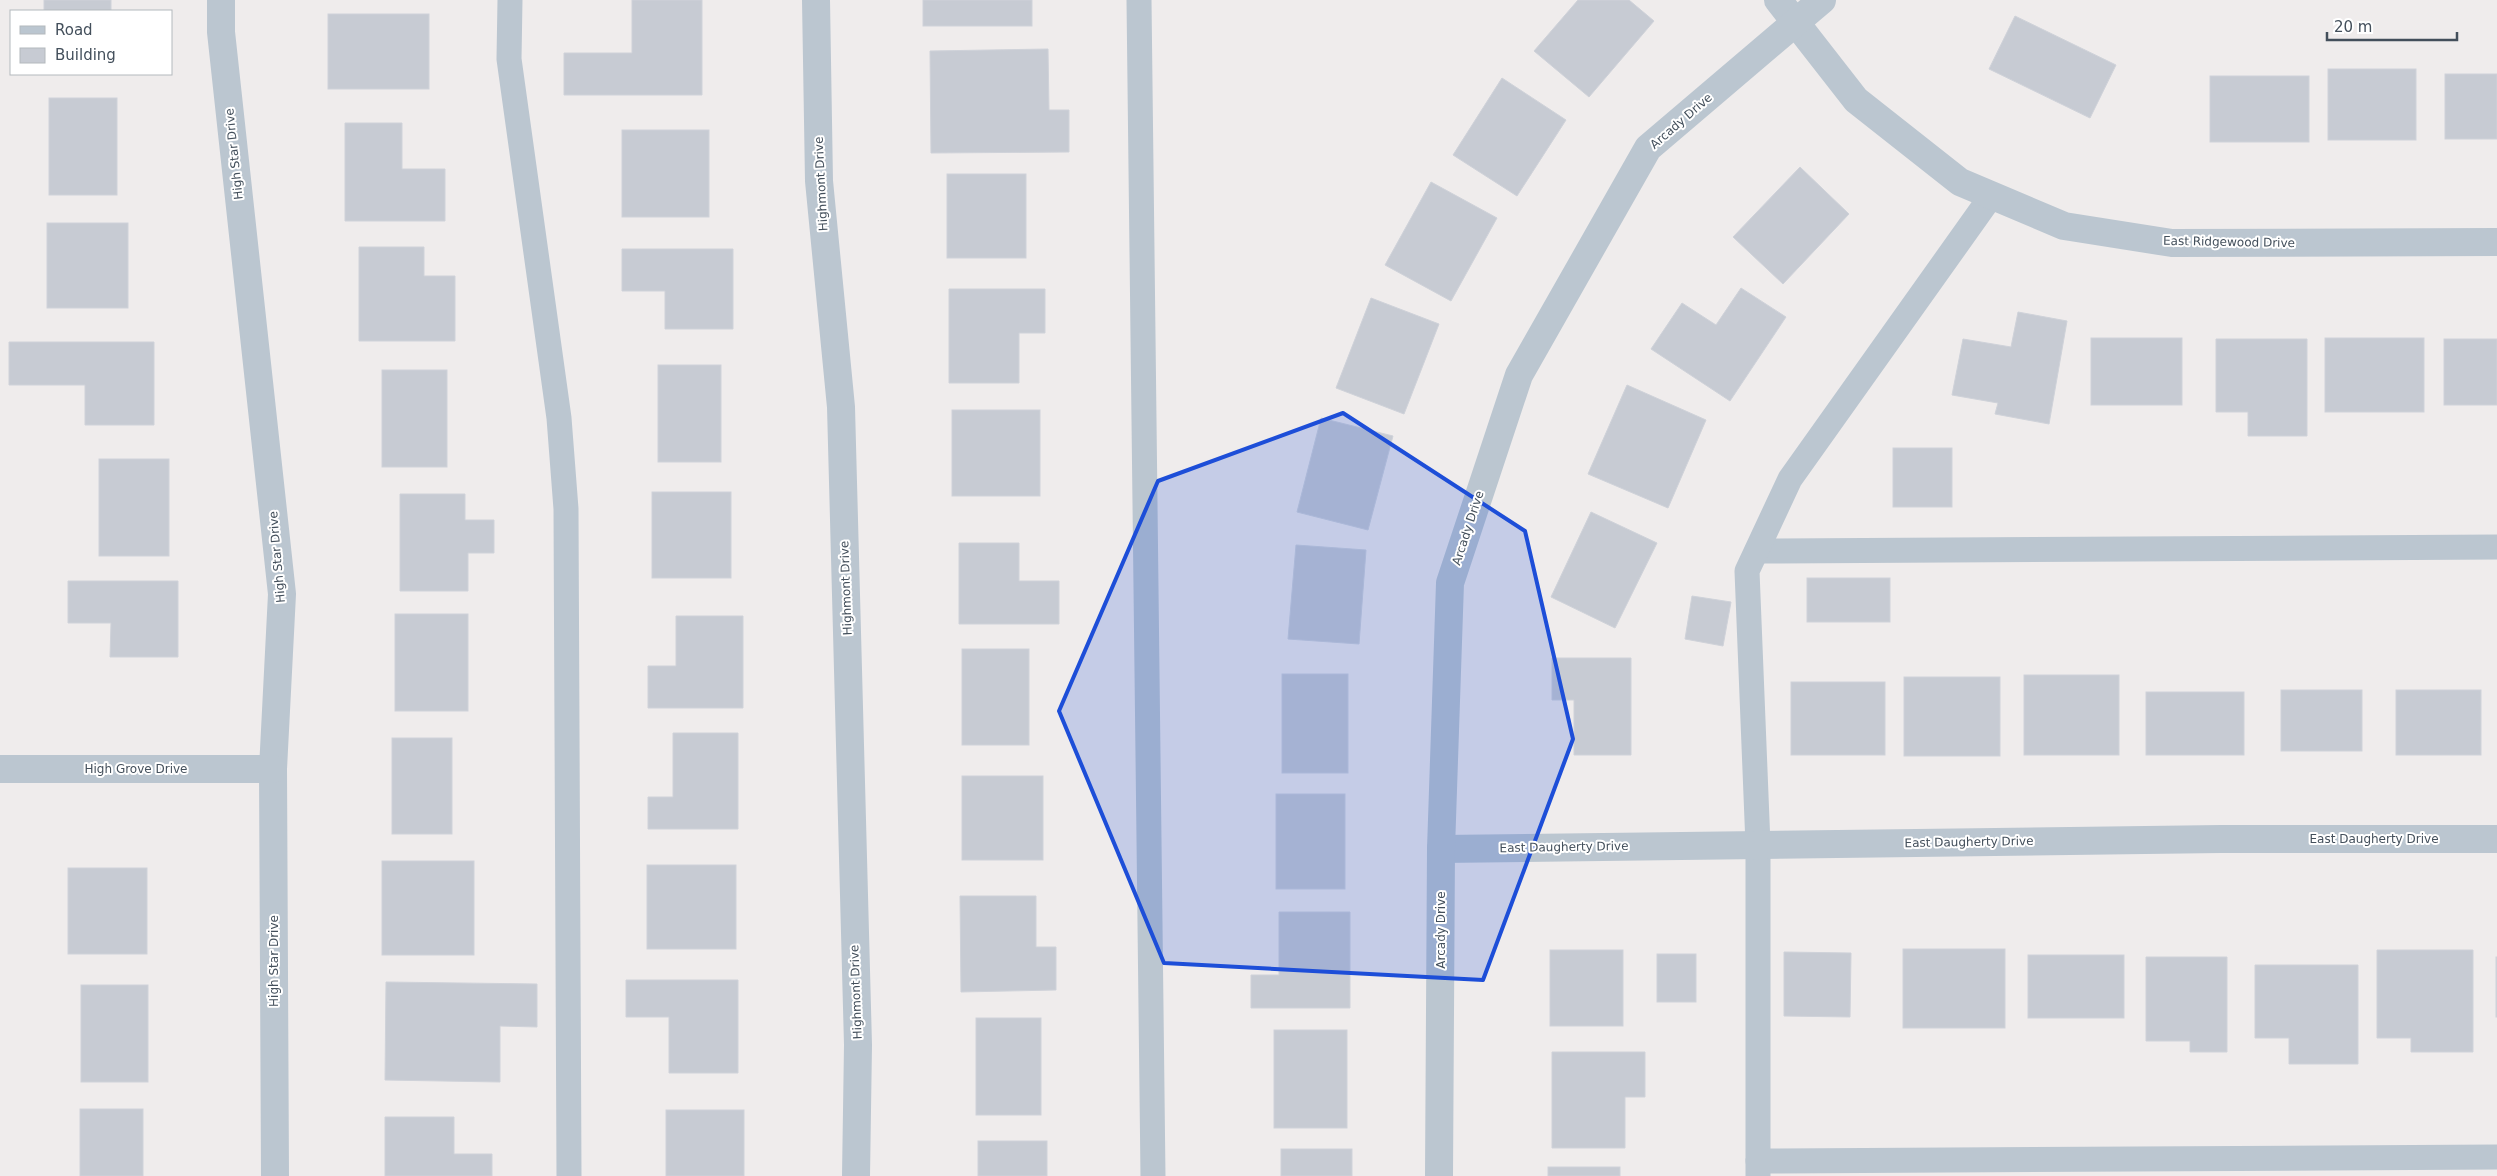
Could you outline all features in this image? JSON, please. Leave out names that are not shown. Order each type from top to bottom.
[{"type":"street","name":"High Star Drive","points":[[221,0],[222,42],[282,594],[273,769],[275,1176]]},
{"type":"street","name":"Highmont Drive","points":[[816,0],[819,181],[841,407],[858,1045],[856,1176]]},
{"type":"street","name":"East Ridgewood Drive","points":[[1778,0],[1856,100],[1960,182],[2064,226],[2172,243],[2497,242]]},
{"type":"street","name":"Arcady Drive","points":[[1439,1176],[1441,849],[1450,583],[1519,374],[1648,148],[1822,0]]},
{"type":"street","name":"High Grove Drive","points":[[0,769],[273,769]]},
{"type":"street","name":"East Daugherty Drive","points":[[1441,849],[2221,839],[2497,839]]},
{"type":"lane","points":[[510,0],[510,59],[558,418],[566,510],[569,1176]]},
{"type":"lane","points":[[1139,0],[1153,1176]]},
{"type":"lane","points":[[1992,195],[1790,479],[1747,571],[1758,845],[1758,1168],[2497,1158]]},
{"type":"lane","points":[[1757,551],[2497,547]]},
{"type":"highlighted area","points":[[1343,413],[1525,531],[1573,739],[1483,980],[1164,963],[1059,711],[1158,481]]},
{"type":"building","points":[[44,0],[111,0],[111,10],[44,10]]},
{"type":"building","points":[[632,0],[702,0],[702,95],[564,95],[564,53],[632,53]]},
{"type":"building","points":[[923,0],[1032,0],[1032,26],[923,26]]},
{"type":"building","points":[[1578,0],[1629,0],[1654,21],[1589,97],[1534,51]]},
{"type":"building","points":[[328,14],[429,14],[429,89],[328,89]]},
{"type":"building","points":[[2015,16],[2116,65],[2090,118],[1989,69]]},
{"type":"building","points":[[1048,49],[1049,110],[1069,110],[1069,152],[931,153],[930,51]]},
{"type":"building","points":[[2328,69],[2416,69],[2416,140],[2328,140]]},
{"type":"building","points":[[2445,74],[2497,74],[2497,139],[2445,139]]},
{"type":"building","points":[[2210,76],[2309,76],[2309,142],[2210,142]]},
{"type":"building","points":[[1502,78],[1566,120],[1517,196],[1453,155]]},
{"type":"building","points":[[49,98],[117,98],[117,195],[49,195]]},
{"type":"building","points":[[345,123],[402,123],[402,169],[445,169],[445,221],[345,221]]},
{"type":"building","points":[[622,130],[709,130],[709,217],[622,217]]},
{"type":"building","points":[[1800,167],[1849,214],[1783,284],[1733,237]]},
{"type":"building","points":[[947,174],[1026,174],[1026,258],[947,258]]},
{"type":"building","points":[[1431,182],[1497,218],[1451,301],[1385,265]]},
{"type":"building","points":[[47,223],[128,223],[128,308],[47,308]]},
{"type":"building","points":[[359,247],[424,247],[424,276],[455,276],[455,341],[359,341]]},
{"type":"building","points":[[622,249],[733,249],[733,329],[665,329],[665,291],[622,291]]},
{"type":"building","points":[[1741,288],[1786,317],[1730,401],[1651,349],[1682,303],[1716,325]]},
{"type":"building","points":[[949,289],[1045,289],[1045,333],[1019,333],[1019,383],[949,383]]},
{"type":"building","points":[[1371,298],[1439,324],[1404,414],[1336,388]]},
{"type":"building","points":[[2018,312],[2067,321],[2049,424],[1995,414],[1998,403],[1952,395],[1963,339],[2011,347]]},
{"type":"building","points":[[2091,338],[2182,338],[2182,405],[2091,405]]},
{"type":"building","points":[[2325,338],[2424,338],[2424,412],[2325,412]]},
{"type":"building","points":[[2216,339],[2307,339],[2307,436],[2248,436],[2248,412],[2216,412]]},
{"type":"building","points":[[2444,339],[2497,339],[2497,405],[2444,405]]},
{"type":"building","points":[[9,342],[154,342],[154,425],[85,425],[85,385],[9,385]]},
{"type":"building","points":[[658,365],[721,365],[721,462],[658,462]]},
{"type":"building","points":[[382,370],[447,370],[447,467],[382,467]]},
{"type":"building","points":[[1627,385],[1706,420],[1668,508],[1588,474]]},
{"type":"building","points":[[952,410],[1040,410],[1040,496],[952,496]]},
{"type":"building","points":[[1321,418],[1393,436],[1368,530],[1297,512]]},
{"type":"building","points":[[1893,448],[1952,448],[1952,507],[1893,507]]},
{"type":"building","points":[[99,459],[169,459],[169,556],[99,556]]},
{"type":"building","points":[[652,492],[731,492],[731,578],[652,578]]},
{"type":"building","points":[[400,494],[465,494],[465,520],[494,520],[494,553],[468,553],[468,591],[400,591]]},
{"type":"building","points":[[1591,512],[1657,543],[1615,628],[1551,597]]},
{"type":"building","points":[[959,543],[1019,543],[1019,581],[1059,581],[1059,624],[959,624]]},
{"type":"building","points":[[1296,545],[1366,550],[1359,644],[1288,639]]},
{"type":"building","points":[[1807,578],[1890,578],[1890,622],[1807,622]]},
{"type":"building","points":[[68,581],[178,581],[178,657],[110,657],[111,623],[68,623]]},
{"type":"building","points":[[1692,596],[1731,602],[1723,646],[1685,639]]},
{"type":"building","points":[[395,614],[468,614],[468,711],[395,711]]},
{"type":"building","points":[[676,616],[743,616],[743,708],[648,708],[648,666],[676,666]]},
{"type":"building","points":[[962,649],[1029,649],[1029,745],[962,745]]},
{"type":"building","points":[[1552,658],[1631,658],[1631,755],[1574,755],[1574,700],[1552,700]]},
{"type":"building","points":[[1282,674],[1348,674],[1348,773],[1282,773]]},
{"type":"building","points":[[2024,675],[2119,675],[2119,755],[2024,755]]},
{"type":"building","points":[[1904,677],[2000,677],[2000,756],[1904,756]]},
{"type":"building","points":[[1791,682],[1885,682],[1885,755],[1791,755]]},
{"type":"building","points":[[2281,690],[2362,690],[2362,751],[2281,751]]},
{"type":"building","points":[[2396,690],[2481,690],[2481,755],[2396,755]]},
{"type":"building","points":[[2146,692],[2244,692],[2244,755],[2146,755]]},
{"type":"building","points":[[673,733],[738,733],[738,829],[648,829],[648,797],[673,797]]},
{"type":"building","points":[[392,738],[452,738],[452,834],[392,834]]},
{"type":"building","points":[[962,776],[1043,776],[1043,860],[962,860]]},
{"type":"building","points":[[1276,794],[1345,794],[1345,889],[1276,889]]},
{"type":"building","points":[[382,861],[474,861],[474,955],[382,955]]},
{"type":"building","points":[[647,865],[736,865],[736,949],[647,949]]},
{"type":"building","points":[[68,868],[147,868],[147,954],[68,954]]},
{"type":"building","points":[[960,896],[1036,896],[1036,947],[1056,947],[1056,990],[961,992]]},
{"type":"building","points":[[1279,912],[1350,912],[1350,1008],[1251,1008],[1251,975],[1279,975]]},
{"type":"building","points":[[1903,949],[2005,949],[2005,1028],[1903,1028]]},
{"type":"building","points":[[1550,950],[1623,950],[1623,1026],[1550,1026]]},
{"type":"building","points":[[2377,950],[2473,950],[2473,1052],[2411,1052],[2411,1038],[2377,1038]]},
{"type":"building","points":[[1784,952],[1851,953],[1850,1017],[1784,1016]]},
{"type":"building","points":[[1657,954],[1696,954],[1696,1002],[1657,1002]]},
{"type":"building","points":[[2028,955],[2124,955],[2124,1018],[2028,1018]]},
{"type":"building","points":[[2146,957],[2227,957],[2227,1052],[2190,1052],[2190,1041],[2146,1041]]},
{"type":"building","points":[[2497,957],[2497,1017],[2496,1017]]},
{"type":"building","points":[[2255,965],[2358,965],[2358,1064],[2289,1064],[2289,1038],[2255,1038]]},
{"type":"building","points":[[626,980],[738,980],[738,1073],[669,1073],[669,1017],[626,1017]]},
{"type":"building","points":[[386,982],[537,984],[537,1027],[500,1026],[500,1082],[385,1080]]},
{"type":"building","points":[[81,985],[148,985],[148,1082],[81,1082]]},
{"type":"building","points":[[976,1018],[1041,1018],[1041,1115],[976,1115]]},
{"type":"building","points":[[1274,1030],[1347,1030],[1347,1128],[1274,1128]]},
{"type":"building","points":[[1552,1052],[1645,1052],[1645,1097],[1625,1097],[1625,1148],[1552,1148]]},
{"type":"building","points":[[80,1109],[143,1109],[143,1176],[80,1176]]},
{"type":"building","points":[[666,1110],[744,1110],[744,1176],[666,1176]]},
{"type":"building","points":[[385,1117],[454,1117],[454,1154],[492,1154],[492,1176],[385,1176]]},
{"type":"building","points":[[978,1141],[1047,1141],[1047,1176],[978,1176]]},
{"type":"building","points":[[1281,1149],[1352,1149],[1352,1176],[1281,1176]]},
{"type":"building","points":[[1548,1167],[1620,1167],[1620,1176],[1548,1176]]}]
